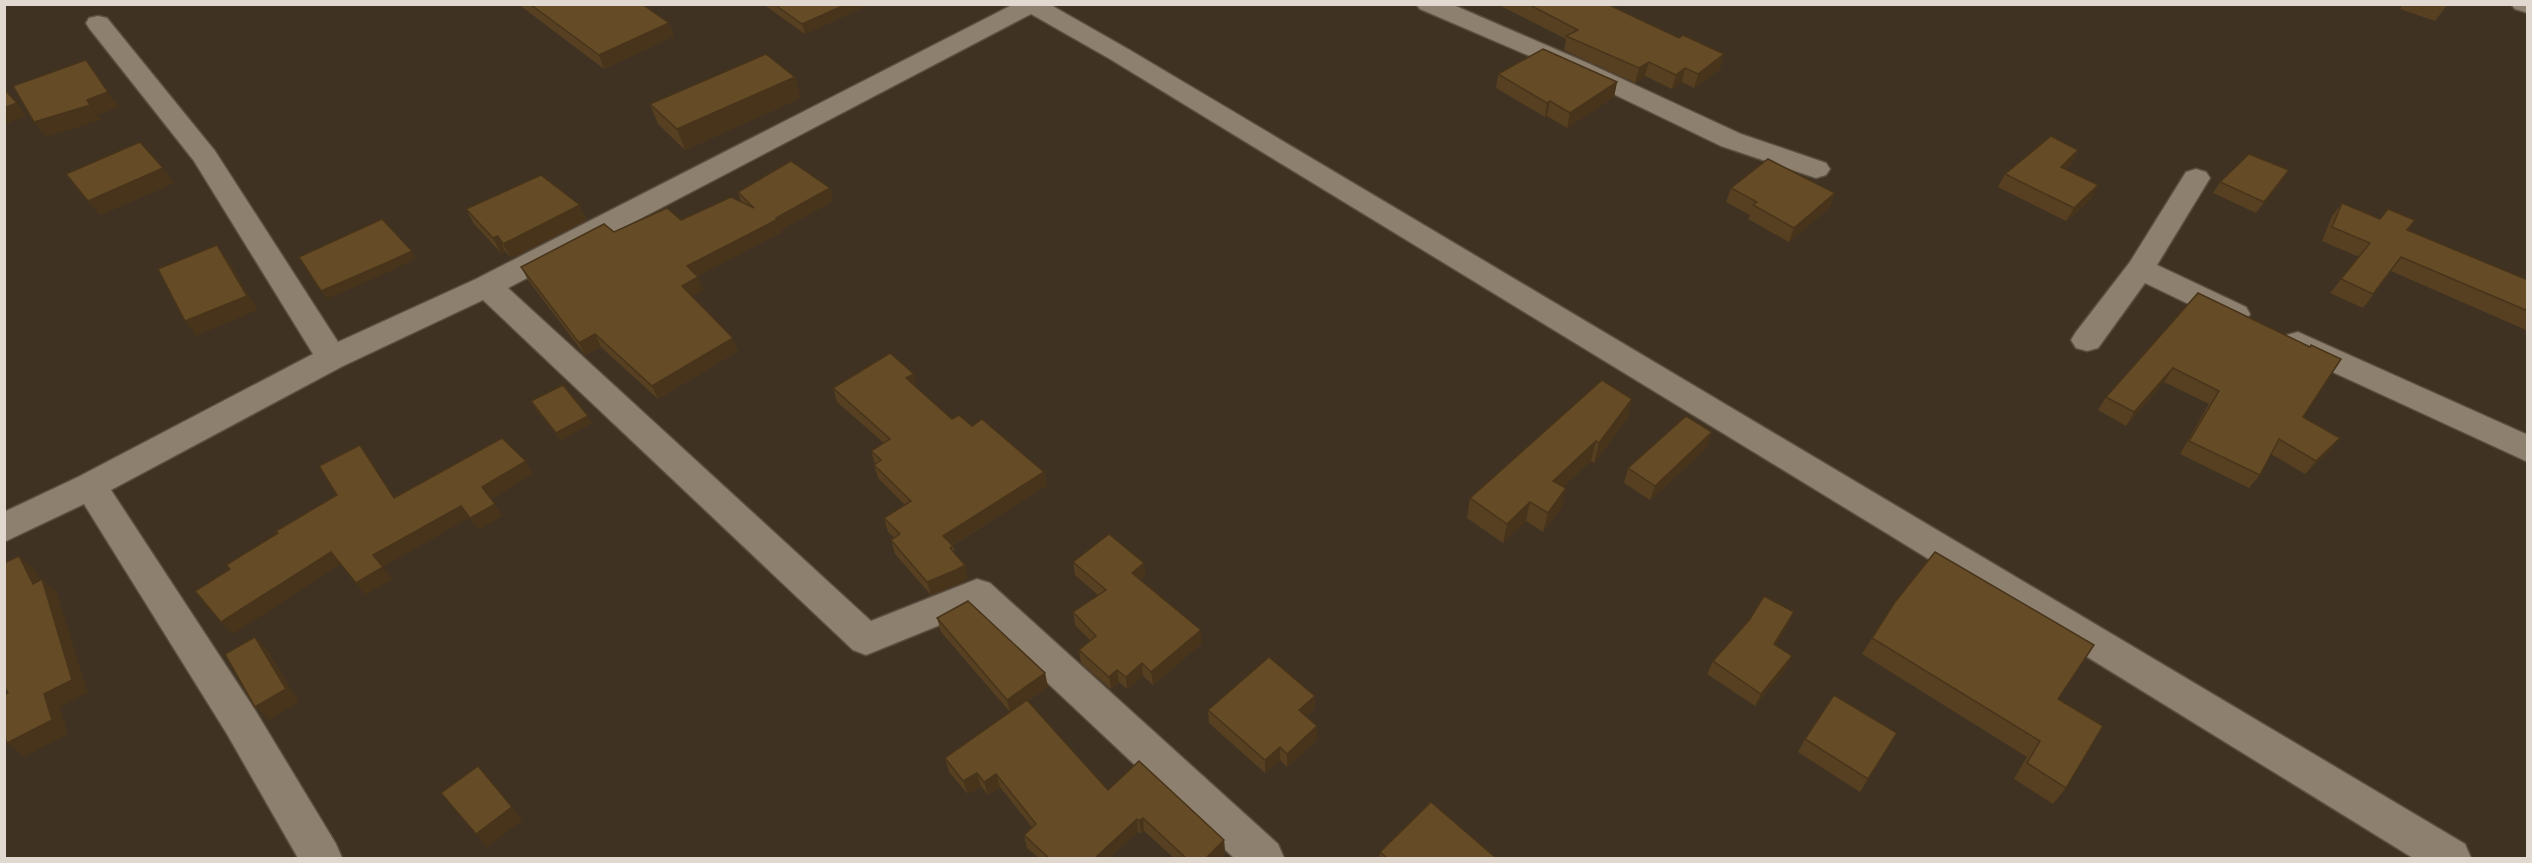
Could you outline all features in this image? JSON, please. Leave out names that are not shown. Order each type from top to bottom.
[{"type":"street","points":[[1428,4],[1583,70],[1731,140],[1816,169]]},
{"type":"street","points":[[4,528],[90,486],[332,358],[487,286],[1032,5],[1119,54],[2450,858]]},
{"type":"street","points":[[98,23],[205,157],[332,358]]},
{"type":"street","points":[[2087,340],[2140,269],[2196,178]]},
{"type":"street","points":[[2140,269],[2528,450]]},
{"type":"street","points":[[487,286],[866,639],[977,594],[1263,858]]},
{"type":"street","points":[[90,486],[241,722],[321,858]]},
{"type":"building","points":[[530,4],[642,4],[669,23],[599,55]]},
{"type":"building","points":[[774,4],[847,4],[802,24]]},
{"type":"building","points":[[1528,4],[1607,4],[1679,38],[1683,35],[1724,54],[1698,74],[1685,68],[1676,75],[1649,62],[1639,68],[1566,36],[1578,30]]},
{"type":"building","points":[[1543,49],[1617,82],[1570,113],[1550,101],[1547,103],[1498,74]]},
{"type":"building","points":[[766,54],[795,77],[677,129],[650,104]]},
{"type":"building","points":[[86,60],[108,92],[87,100],[90,105],[34,122],[13,86]]},
{"type":"building","points":[[4,89],[17,103],[4,108]]},
{"type":"building","points":[[2051,136],[2078,150],[2061,167],[2098,185],[2074,208],[2005,174]]},
{"type":"building","points":[[140,142],[163,168],[88,201],[66,174]]},
{"type":"building","points":[[2249,154],[2289,170],[2264,202],[2220,182]]},
{"type":"building","points":[[1768,159],[1835,193],[1794,228],[1753,205],[1757,202],[1731,188]]},
{"type":"building","points":[[791,161],[830,188],[776,218],[778,219],[687,266],[698,277],[682,286],[733,338],[652,386],[595,334],[579,343],[521,267],[604,224],[614,232],[667,208],[681,220],[731,197],[754,208],[738,192]]},
{"type":"building","points":[[541,175],[580,205],[503,244],[498,236],[493,238],[466,209]]},
{"type":"building","points":[[2342,203],[2380,219],[2388,209],[2415,220],[2407,230],[2528,280],[2528,311],[2401,257],[2373,294],[2341,279],[2370,243],[2332,227]]},
{"type":"building","points":[[382,219],[412,251],[321,291],[299,257]]},
{"type":"building","points":[[217,245],[247,296],[185,321],[158,269]]},
{"type":"building","points":[[2198,293],[2310,347],[2311,345],[2341,359],[2303,417],[2340,438],[2316,461],[2279,439],[2260,475],[2189,441],[2219,391],[2173,368],[2134,412],[2106,397]]},
{"type":"building","points":[[890,353],[914,374],[906,378],[952,419],[959,415],[972,426],[982,419],[1044,472],[943,536],[953,546],[950,548],[965,565],[927,582],[891,540],[900,534],[884,518],[911,501],[874,465],[881,460],[871,451],[890,439],[833,388]]},
{"type":"building","points":[[1602,380],[1632,399],[1599,443],[1596,441],[1553,481],[1566,488],[1548,513],[1530,502],[1507,524],[1470,498]]},
{"type":"building","points":[[563,385],[588,416],[556,433],[531,401]]},
{"type":"building","points":[[1686,416],[1712,432],[1655,486],[1628,468]]},
{"type":"building","points":[[502,438],[526,461],[482,487],[495,504],[470,518],[461,506],[373,555],[383,567],[356,583],[331,552],[221,622],[195,591],[230,569],[226,565],[278,533],[276,531],[337,495],[319,466],[360,445],[394,498]]},
{"type":"building","points":[[1109,534],[1144,563],[1132,573],[1201,630],[1151,672],[1142,663],[1126,677],[1117,670],[1109,677],[1079,650],[1096,636],[1073,612],[1106,590],[1073,562]]},
{"type":"building","points":[[1935,552],[2094,645],[2058,699],[2103,726],[2066,788],[2027,763],[2040,741],[1872,638],[1895,602]]},
{"type":"building","points":[[19,556],[33,584],[42,579],[72,680],[44,694],[52,720],[7,743],[4,735],[4,695],[8,693],[4,686],[4,563]]},
{"type":"building","points":[[1764,596],[1794,612],[1774,644],[1792,656],[1761,694],[1713,661],[1750,619]]},
{"type":"building","points":[[968,601],[1045,673],[1007,700],[937,618]]},
{"type":"building","points":[[255,637],[286,689],[255,707],[225,654]]},
{"type":"building","points":[[1269,657],[1315,696],[1299,710],[1317,726],[1287,754],[1280,747],[1265,760],[1208,710]]},
{"type":"building","points":[[1834,695],[1897,733],[1868,779],[1805,739]]},
{"type":"building","points":[[1027,700],[1108,790],[1139,761],[1224,840],[1206,858],[1186,858],[1143,818],[1139,821],[1137,819],[1095,858],[1049,858],[1024,835],[1036,824],[996,774],[984,782],[977,773],[963,781],[945,758]]},
{"type":"building","points":[[478,766],[512,807],[476,834],[441,793]]},
{"type":"building","points":[[1431,802],[1496,858],[1387,858],[1380,852]]}]
